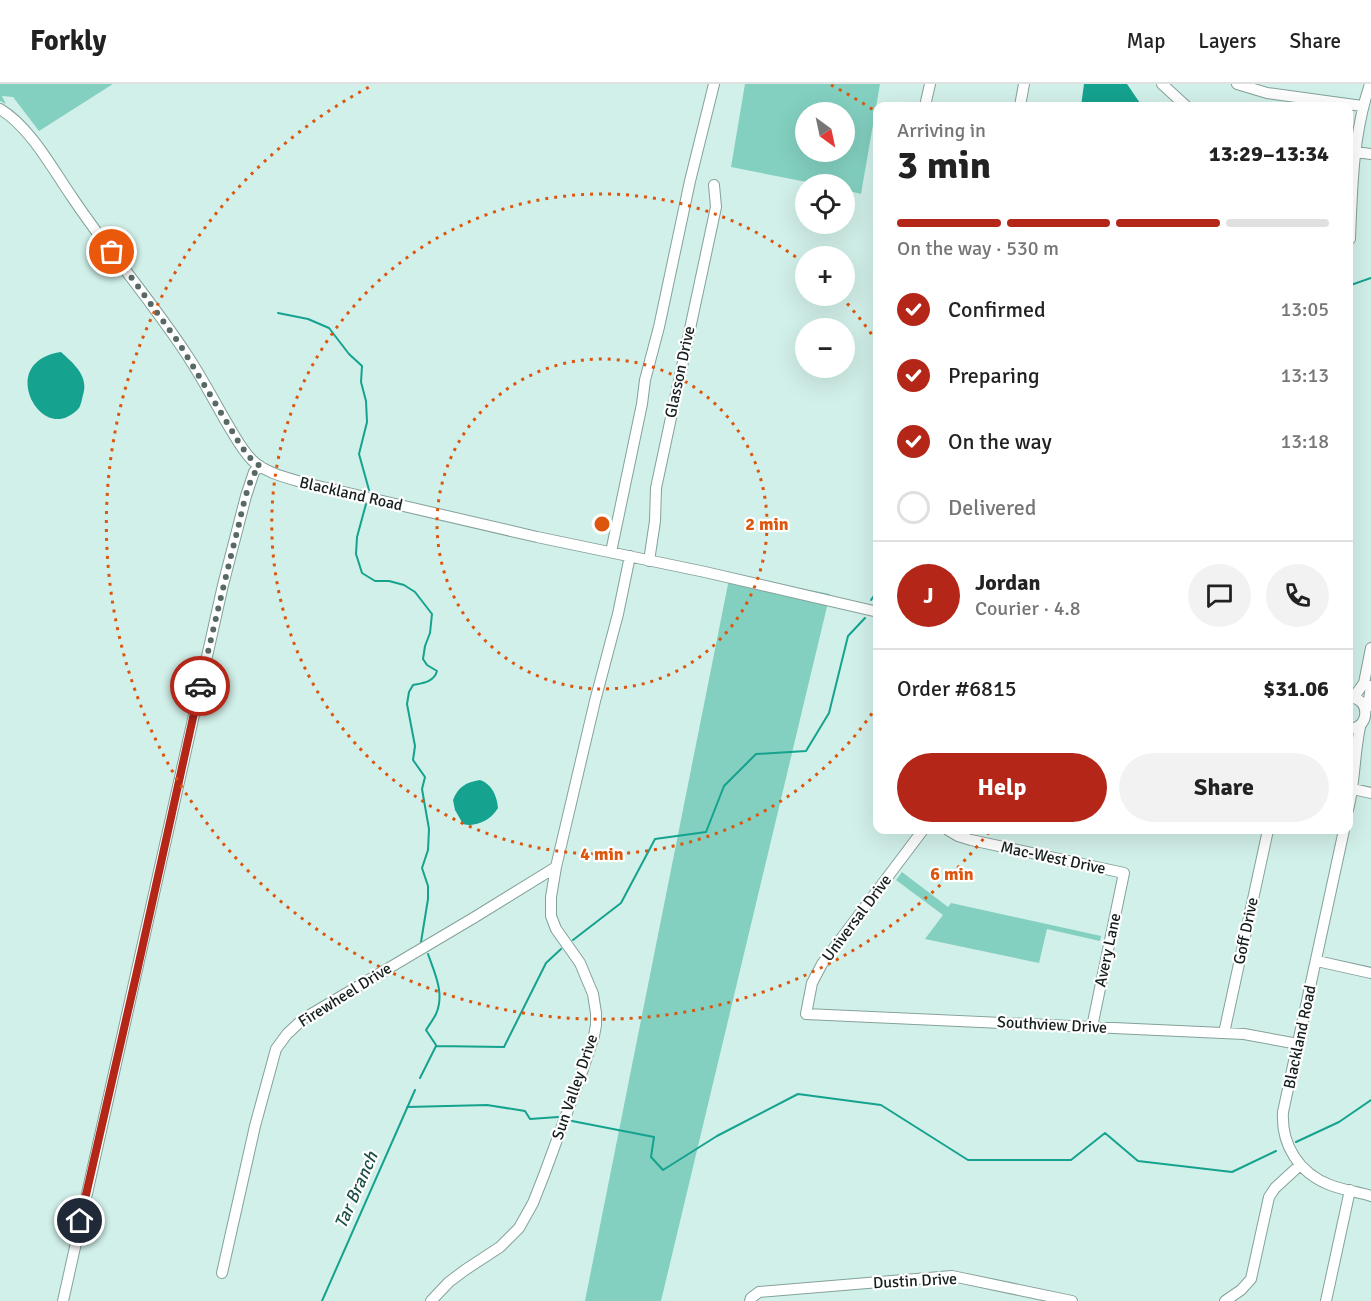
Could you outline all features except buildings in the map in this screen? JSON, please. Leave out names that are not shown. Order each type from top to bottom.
[{"type":"street","points":[[611,552],[645,380],[714,84]]},
{"type":"street","points":[[926,102],[930,84]]},
{"type":"street","points":[[1021,102],[1024,84]]},
{"type":"street","points":[[1162,84],[1180,102]]},
{"type":"street","points":[[1237,84],[1267,93],[1333,102]]},
{"type":"street","points":[[1353,143],[1370,84]]},
{"type":"street","points":[[1353,105],[1362,106]]},
{"type":"street","name":"Blackland Road","points":[[0,109],[21,126],[32,140],[99,235],[162,318],[194,365],[241,446],[260,466],[305,483],[873,611]]},
{"type":"street","points":[[1353,151],[1371,154]]},
{"type":"street","name":"Glasson Drive","points":[[649,561],[655,521],[656,488],[716,207],[714,185]]},
{"type":"street","points":[[63,1301],[219,604],[246,496],[254,472],[260,466]]},
{"type":"street","name":"Sun Valley Drive","points":[[431,1301],[449,1282],[500,1246],[519,1228],[533,1203],[594,1036],[596,1013],[590,986],[580,963],[556,929],[551,916],[551,897],[556,867],[630,556]]},
{"type":"street","points":[[1353,696],[1364,683],[1371,648]]},
{"type":"street","points":[[1371,686],[1368,718],[1366,722],[1354,728],[1353,789],[1371,793]]},
{"type":"street","points":[[1353,698],[1361,700],[1368,707]]},
{"type":"street","points":[[1353,745],[1355,749]]},
{"type":"street","name":"Universal Drive","points":[[806,1014],[812,983],[822,964],[920,834]]},
{"type":"street","name":"Mac-West Drive","points":[[955,834],[971,840],[1124,873]]},
{"type":"street","name":"Goff Drive","points":[[1224,1033],[1267,834]]},
{"type":"street","name":"Blackland Road","points":[[1343,834],[1282,1122],[1286,1141],[1300,1165],[1312,1176],[1324,1183],[1371,1196]]},
{"type":"street","name":"Firewheel Drive","points":[[222,1273],[267,1079],[276,1049],[287,1034],[313,1012],[556,867]]},
{"type":"street","name":"Avery Lane","points":[[1092,1027],[1124,873]]},
{"type":"street","points":[[1317,961],[1371,973]]},
{"type":"street","name":"Southview Drive","points":[[806,1014],[1244,1034],[1298,1044]]},
{"type":"street","points":[[1225,1301],[1251,1280],[1269,1197],[1290,1172],[1300,1165]]},
{"type":"street","points":[[1326,1301],[1350,1190]]},
{"type":"street","name":"Dustin Drive","points":[[753,1297],[759,1292],[952,1276],[1072,1301]]},
{"type":"shaded area","points":[[0,84],[113,84],[39,131],[13,97],[2,96],[6,104],[0,101]]},
{"type":"shaded area","points":[[745,84],[880,84],[877,102],[873,102],[873,125],[861,194],[855,192],[855,174],[795,174],[795,180],[731,167]]},
{"type":"shaded area","points":[[1084,84],[1127,84],[1139,102],[1082,102]]},
{"type":"shaded area","points":[[61,352],[79,371],[84,388],[78,409],[67,417],[55,419],[44,414],[35,405],[29,394],[28,380],[32,368],[42,358]]},
{"type":"shaded area","points":[[730,574],[830,594],[661,1301],[585,1301]]},
{"type":"shaded area","points":[[480,780],[488,784],[493,791],[498,808],[483,822],[473,825],[463,824],[455,810],[453,800],[463,786]]},
{"type":"shaded area","points":[[902,872],[948,907],[951,903],[1101,936],[1100,941],[1047,929],[1039,963],[925,939],[943,915],[896,880]]},
{"type":"waterway","name":"Tar Branch","points":[[1353,284],[1371,278]]},
{"type":"waterway","points":[[278,313],[308,319],[329,328],[349,354],[362,366],[361,382],[366,401],[367,422],[359,454],[369,490]]},
{"type":"waterway","points":[[366,504],[357,537],[356,554],[362,573],[375,581],[389,581],[404,585],[415,592],[432,614],[423,659],[427,665],[437,671],[436,675],[431,680],[413,685],[407,704],[415,746],[413,760],[425,777],[422,789],[429,829],[428,850],[422,868],[428,886],[428,899],[421,942]]},
{"type":"waterway","name":"Tar Branch","points":[[573,940],[621,903],[655,839],[706,832],[724,786],[756,754],[806,751],[829,713],[848,636],[865,618]]},
{"type":"waterway","name":"Tar Branch","points":[[420,1078],[436,1046],[504,1047],[546,963],[561,949]]},
{"type":"waterway","points":[[428,954],[436,976],[440,999],[436,1014],[426,1030],[436,1045]]},
{"type":"waterway","name":"Tar Branch","points":[[322,1301],[415,1090]]},
{"type":"waterway","points":[[572,1121],[654,1137],[651,1157],[663,1170],[717,1136],[798,1094],[881,1105],[968,1160],[1071,1160],[1105,1133],[1138,1161],[1232,1172],[1276,1151]]},
{"type":"waterway","points":[[1296,1142],[1339,1122],[1371,1100]]},
{"type":"waterway","points":[[407,1107],[487,1105],[525,1111],[530,1119],[558,1117]]},
{"type":"way so far","points":[[112,252],[194,365],[241,446],[260,466],[254,472],[246,496],[200,686]]},
{"type":"route","points":[[80,1221],[200,686]]}]
